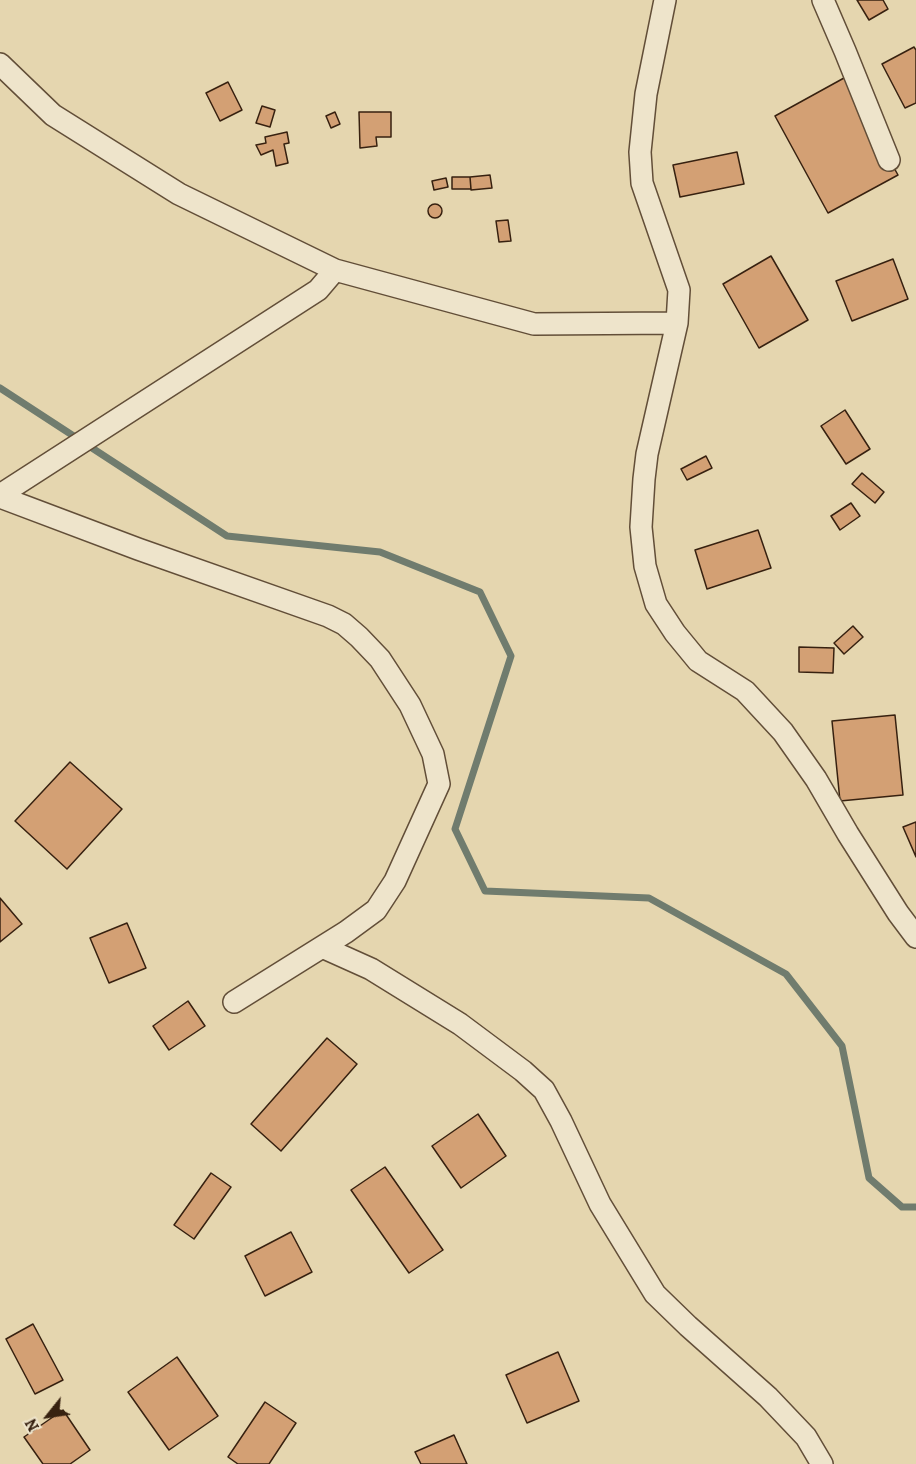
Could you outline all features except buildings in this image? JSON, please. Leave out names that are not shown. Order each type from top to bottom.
[{"type":"street","points":[[665,0],[646,94],[640,152],[642,183],[679,290],[677,323],[647,454],[641,527],[645,566],[656,604],[675,633],[698,661],[745,691],[783,732],[816,779],[854,844],[916,937]]},
{"type":"street","points":[[823,0],[889,160]]},
{"type":"street","points":[[0,64],[53,115],[179,194],[335,270],[534,324],[677,323]]},
{"type":"street","points":[[0,496],[318,290],[335,270]]},
{"type":"street","points":[[0,496],[149,553],[328,616],[344,624],[360,637],[380,659],[410,705],[433,754],[439,784],[395,881],[376,910],[346,932],[234,1002]]},
{"type":"street","points":[[322,947],[371,969],[460,1024],[523,1071],[543,1090],[561,1121],[600,1203],[655,1294],[776,1405],[806,1437],[822,1464]]},
{"type":"waterway","points":[[0,388],[227,536],[380,552],[480,592],[511,656],[455,829],[485,891],[649,898],[786,974],[842,1046],[869,1178],[902,1207],[916,1207]]}]
